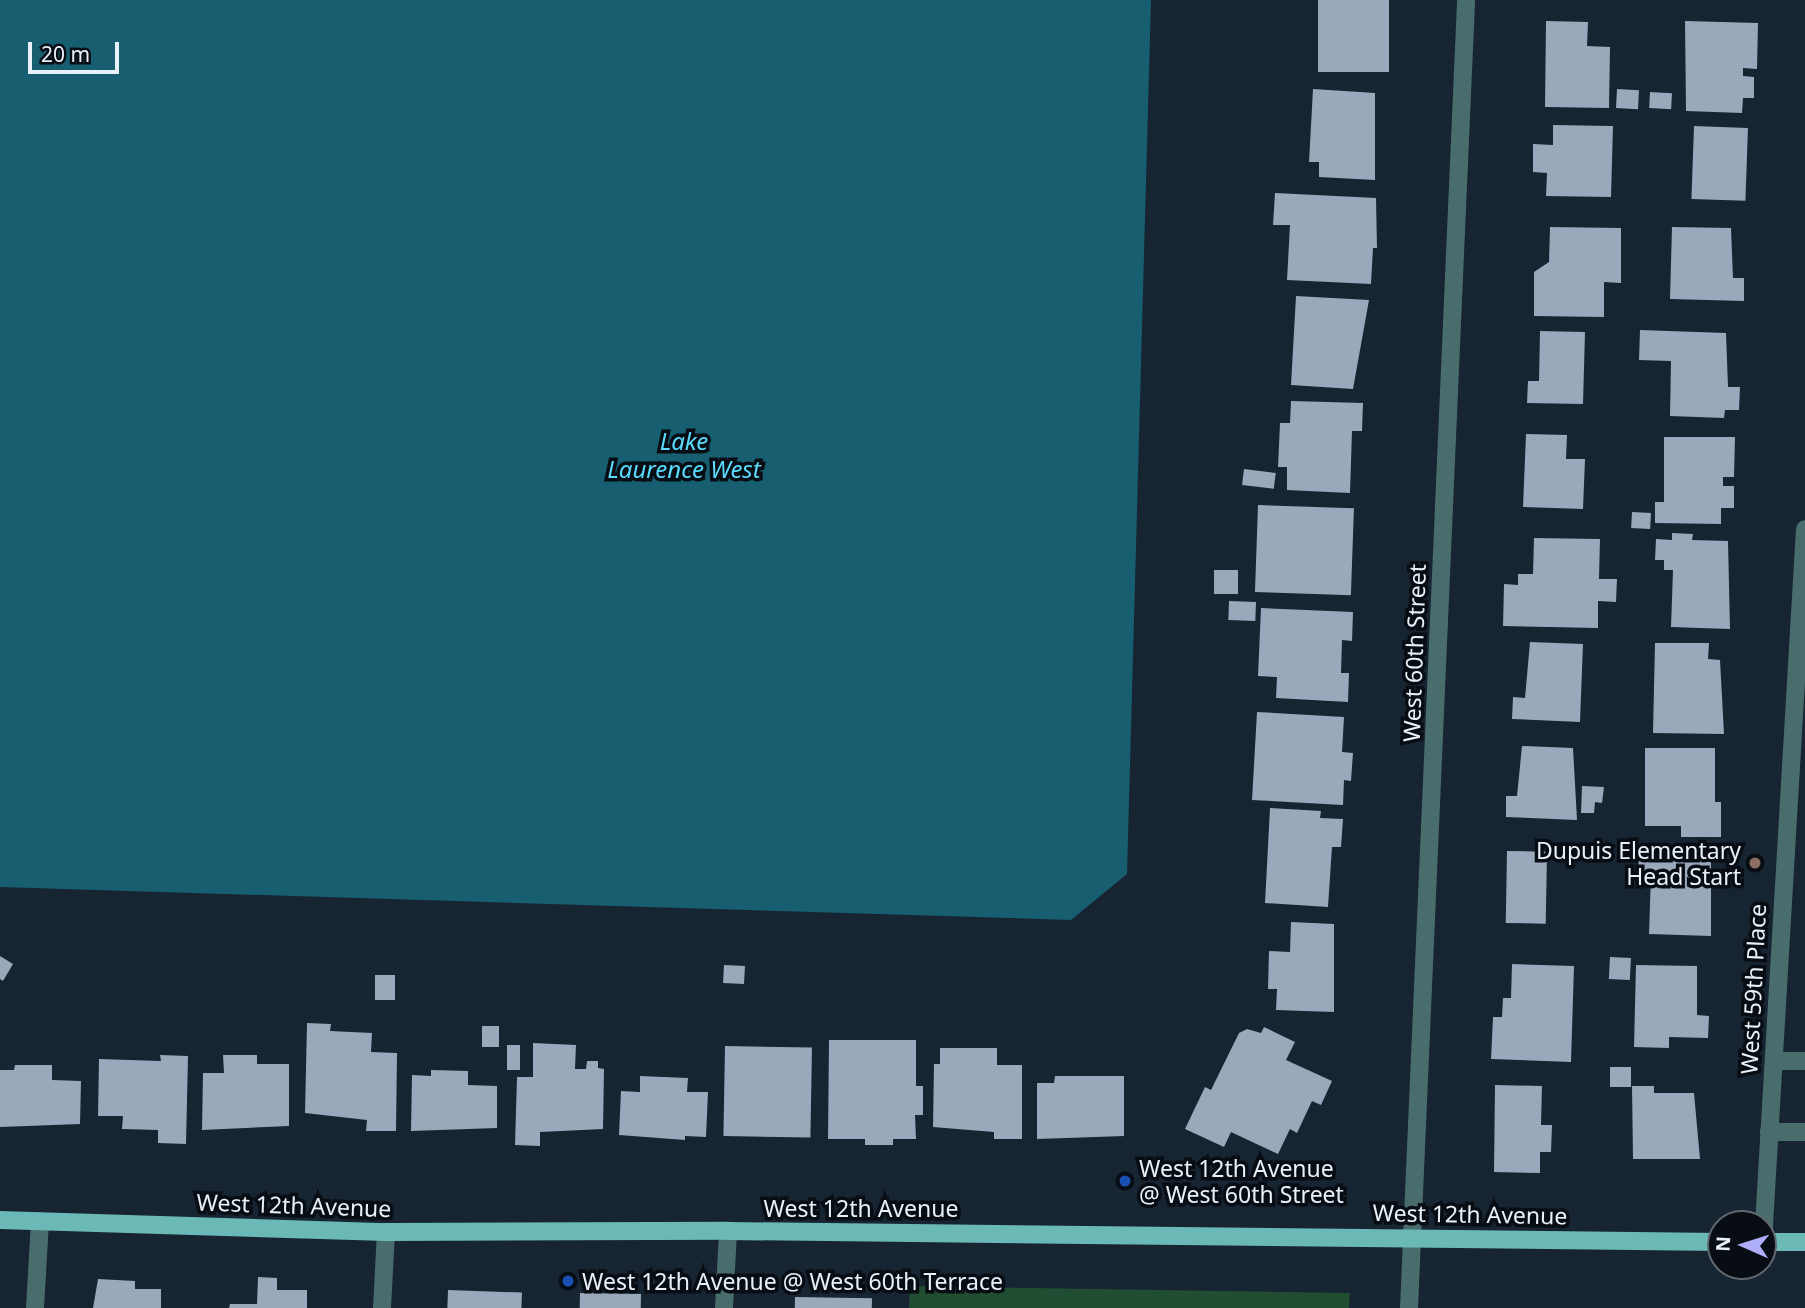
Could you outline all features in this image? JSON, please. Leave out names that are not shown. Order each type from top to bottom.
[{"type":"main road","name":"West 12th Avenue","points":[[0,1220],[386,1233],[728,1231],[1707,1242]]},
{"type":"main road","points":[[1777,1242],[1805,1242]]},
{"type":"street","name":"West 60th Street","points":[[1409,1308],[1466,0]]},
{"type":"street","name":"West 59th Place","points":[[1765,1210],[1805,528]]},
{"type":"street","points":[[1773,1061],[1805,1061]]},
{"type":"street","points":[[1769,1132],[1805,1132]]},
{"type":"street","points":[[35,1308],[40,1221]]},
{"type":"street","points":[[724,1308],[728,1231]]},
{"type":"street","points":[[382,1308],[386,1233]]},
{"type":"green space","points":[[910,1286],[1350,1293],[1349,1308],[909,1308]]},
{"type":"water","name":"Lake Laurence West","points":[[0,0],[1151,0],[1127,874],[1071,920],[0,887]]},
{"type":"building","points":[[1318,0],[1389,0],[1389,72],[1318,72]]},
{"type":"building","points":[[1546,21],[1588,22],[1587,46],[1610,47],[1609,108],[1545,107]]},
{"type":"building","points":[[1685,21],[1758,23],[1757,69],[1743,68],[1743,76],[1754,77],[1754,98],[1743,98],[1742,113],[1686,111]]},
{"type":"building","points":[[1313,89],[1375,93],[1375,180],[1319,177],[1319,162],[1309,162]]},
{"type":"building","points":[[1617,89],[1639,90],[1638,109],[1616,108]]},
{"type":"building","points":[[1650,92],[1672,93],[1671,109],[1649,108]]},
{"type":"building","points":[[1553,125],[1613,126],[1611,197],[1546,196],[1547,173],[1533,172],[1533,144],[1553,145]]},
{"type":"building","points":[[1694,126],[1748,128],[1745,201],[1691,199]]},
{"type":"building","points":[[1275,193],[1376,198],[1377,248],[1373,248],[1371,284],[1287,280],[1290,225],[1273,225]]},
{"type":"building","points":[[1550,227],[1621,228],[1621,283],[1604,282],[1604,317],[1534,316],[1534,272],[1549,262]]},
{"type":"building","points":[[1672,227],[1731,228],[1733,278],[1744,278],[1744,301],[1670,299]]},
{"type":"building","points":[[1296,296],[1369,300],[1353,389],[1291,385]]},
{"type":"building","points":[[1640,330],[1726,333],[1728,387],[1740,387],[1739,410],[1725,410],[1724,418],[1670,416],[1671,361],[1639,360]]},
{"type":"building","points":[[1540,331],[1585,332],[1583,404],[1527,403],[1528,381],[1539,381]]},
{"type":"building","points":[[1291,401],[1363,403],[1362,431],[1352,431],[1350,493],[1287,490],[1287,467],[1278,467],[1280,423],[1290,423]]},
{"type":"building","points":[[1526,434],[1567,435],[1566,459],[1585,459],[1583,509],[1523,507]]},
{"type":"building","points":[[1664,437],[1735,437],[1734,477],[1723,477],[1723,486],[1734,486],[1734,508],[1721,508],[1721,524],[1655,523],[1655,502],[1664,502]]},
{"type":"building","points":[[1244,469],[1276,473],[1274,489],[1242,485]]},
{"type":"building","points":[[1258,505],[1354,508],[1351,595],[1255,592]]},
{"type":"building","points":[[1632,512],[1651,513],[1650,529],[1631,528]]},
{"type":"building","points":[[1672,533],[1693,534],[1692,540],[1728,541],[1730,629],[1671,627],[1673,570],[1664,570],[1664,560],[1655,560],[1656,539],[1672,540]]},
{"type":"building","points":[[1534,538],[1600,539],[1599,579],[1617,579],[1616,602],[1598,601],[1598,628],[1503,626],[1504,584],[1518,585],[1518,574],[1533,574]]},
{"type":"building","points":[[1214,570],[1238,570],[1238,594],[1214,594]]},
{"type":"building","points":[[1229,601],[1256,602],[1255,621],[1228,620]]},
{"type":"building","points":[[1261,608],[1353,612],[1352,641],[1342,640],[1341,673],[1349,673],[1348,702],[1276,698],[1277,677],[1258,676]]},
{"type":"building","points":[[1530,642],[1583,644],[1580,722],[1512,719],[1513,697],[1525,698]]},
{"type":"building","points":[[1655,643],[1709,643],[1708,659],[1720,660],[1724,734],[1653,733]]},
{"type":"building","points":[[1257,712],[1344,717],[1342,752],[1353,753],[1351,781],[1344,780],[1343,805],[1252,800]]},
{"type":"building","points":[[1522,746],[1573,748],[1577,820],[1506,817],[1506,796],[1517,796]]},
{"type":"building","points":[[1645,748],[1715,748],[1715,802],[1721,802],[1721,837],[1681,837],[1681,826],[1645,826]]},
{"type":"building","points":[[1582,786],[1604,787],[1602,803],[1595,802],[1594,813],[1581,813]]},
{"type":"building","points":[[1270,808],[1321,811],[1320,818],[1343,819],[1341,847],[1332,847],[1328,907],[1265,903]]},
{"type":"building","points":[[1507,851],[1547,852],[1546,924],[1506,923]]},
{"type":"building","points":[[1639,852],[1711,854],[1711,936],[1649,934],[1651,874],[1638,874]]},
{"type":"building","points":[[1291,922],[1334,924],[1334,1012],[1276,1010],[1277,989],[1268,989],[1269,951],[1290,952]]},
{"type":"building","points":[[0,956],[13,964],[3,981],[0,979]]},
{"type":"building","points":[[1610,957],[1631,958],[1630,980],[1609,979]]},
{"type":"building","points":[[1512,964],[1574,966],[1571,1062],[1491,1059],[1493,1017],[1502,1017],[1503,998],[1511,998]]},
{"type":"building","points":[[724,965],[745,966],[744,984],[723,983]]},
{"type":"building","points":[[1636,965],[1697,966],[1697,1015],[1709,1016],[1708,1038],[1669,1037],[1669,1048],[1634,1047]]},
{"type":"building","points":[[375,975],[395,975],[395,1000],[375,1000]]},
{"type":"building","points":[[307,1023],[331,1024],[330,1031],[372,1033],[371,1052],[397,1053],[396,1131],[366,1131],[367,1120],[305,1113]]},
{"type":"building","points":[[482,1026],[499,1026],[499,1047],[482,1047]]},
{"type":"building","points":[[1264,1027],[1295,1042],[1286,1060],[1332,1081],[1321,1105],[1312,1101],[1297,1133],[1290,1129],[1278,1154],[1231,1132],[1224,1147],[1185,1129],[1205,1087],[1211,1090],[1239,1033],[1247,1029],[1261,1033]]},
{"type":"building","points":[[829,1040],[916,1040],[916,1086],[923,1086],[923,1115],[915,1115],[916,1139],[893,1139],[893,1145],[865,1145],[865,1139],[828,1139]]},
{"type":"building","points":[[533,1043],[576,1045],[575,1069],[586,1069],[587,1061],[598,1061],[598,1068],[604,1069],[603,1129],[540,1132],[540,1146],[515,1145],[517,1077],[533,1077]]},
{"type":"building","points":[[507,1045],[520,1045],[520,1070],[507,1070]]},
{"type":"building","points":[[725,1046],[812,1048],[810,1138],[723,1136]]},
{"type":"building","points":[[940,1048],[997,1048],[997,1065],[1022,1065],[1022,1139],[994,1139],[994,1132],[933,1127],[934,1064],[940,1064]]},
{"type":"building","points":[[160,1055],[188,1056],[186,1144],[158,1143],[158,1130],[122,1129],[123,1116],[98,1116],[99,1059],[161,1061]]},
{"type":"building","points":[[223,1055],[257,1055],[257,1064],[289,1064],[289,1126],[202,1130],[203,1073],[224,1073]]},
{"type":"building","points":[[15,1065],[52,1065],[52,1080],[81,1081],[80,1124],[0,1127],[0,1070],[14,1070]]},
{"type":"building","points":[[1610,1067],[1631,1067],[1631,1087],[1610,1087]]},
{"type":"building","points":[[431,1070],[468,1071],[468,1085],[497,1086],[497,1128],[411,1131],[412,1075],[431,1076]]},
{"type":"building","points":[[640,1076],[688,1078],[687,1092],[708,1092],[706,1137],[685,1136],[685,1140],[619,1135],[621,1091],[640,1092]]},
{"type":"building","points":[[1055,1076],[1124,1076],[1124,1136],[1037,1139],[1037,1083],[1054,1083]]},
{"type":"building","points":[[1495,1085],[1542,1086],[1541,1125],[1552,1125],[1551,1152],[1540,1152],[1540,1173],[1494,1172]]},
{"type":"building","points":[[1632,1086],[1654,1086],[1654,1093],[1694,1093],[1700,1159],[1633,1159]]},
{"type":"building","points":[[258,1277],[277,1278],[277,1290],[307,1290],[307,1308],[229,1308],[230,1304],[257,1304]]},
{"type":"building","points":[[98,1279],[135,1281],[135,1289],[161,1289],[161,1308],[93,1308]]},
{"type":"building","points":[[448,1290],[522,1293],[521,1308],[447,1308]]},
{"type":"building","points":[[580,1293],[641,1294],[641,1308],[580,1308]]},
{"type":"building","points":[[795,1297],[872,1298],[872,1308],[795,1308]]},
{"type":"place","name":"Dupuis Elementary Head Start","points":[[1755,863]]},
{"type":"place","name":"West 12th Avenue @ West 60th Street","points":[[1125,1181]]},
{"type":"place","name":"West 12th Avenue @ West 60th Terrace","points":[[568,1281]]}]
